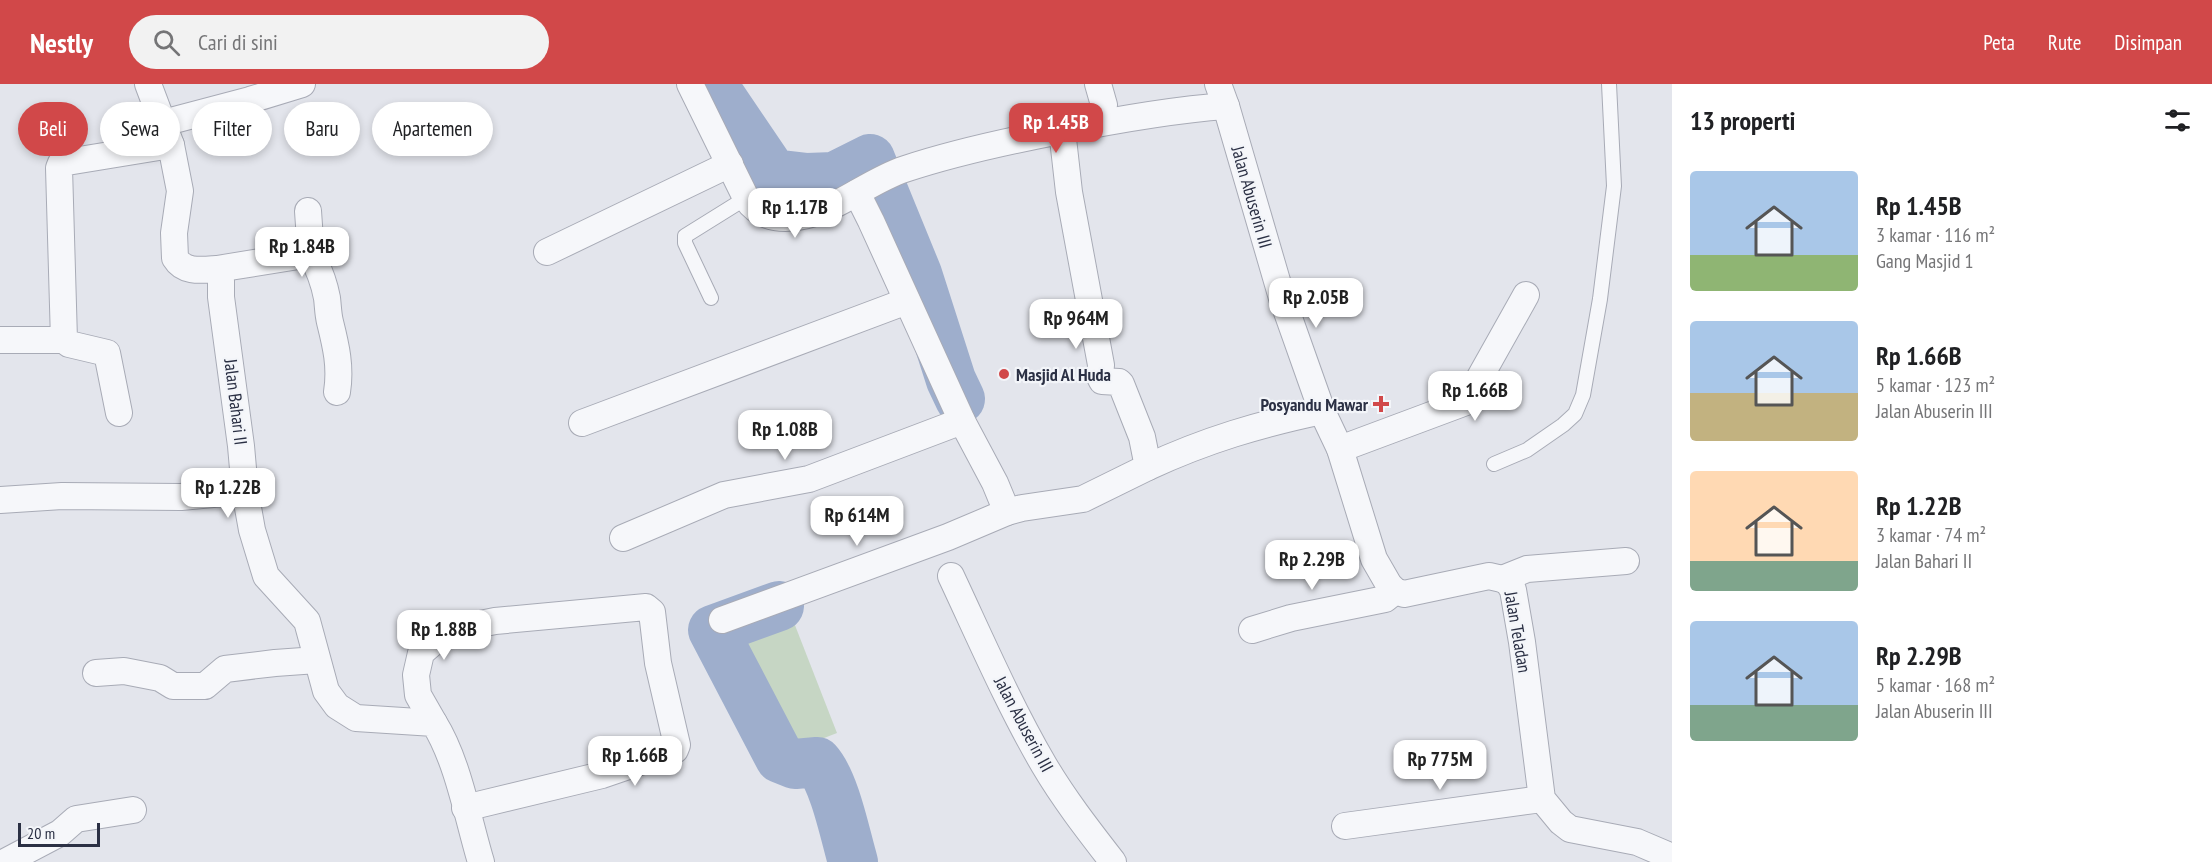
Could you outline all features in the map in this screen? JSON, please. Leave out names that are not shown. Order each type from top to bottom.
[{"type":"street","points":[[148,84],[155,102]]},
{"type":"street","points":[[180,129],[250,100],[302,84]]},
{"type":"street","points":[[690,84],[746,198],[753,208],[779,218],[823,210],[904,169],[997,143],[1108,120],[1182,109],[1222,95]]},
{"type":"street","name":"Jalan Abuserin III","points":[[1222,95],[1282,298],[1322,411],[1340,448],[1374,559],[1395,591]]},
{"type":"street","points":[[1062,130],[1069,192],[1101,365],[1100,377],[1102,381],[1121,384],[1142,437],[1148,467]]},
{"type":"street","points":[[64,340],[59,168],[61,163],[100,152]]},
{"type":"street","points":[[172,156],[180,191],[174,233],[174,258],[182,266],[191,270],[218,269],[311,254]]},
{"type":"street","points":[[547,252],[730,164]]},
{"type":"street","points":[[867,188],[907,301],[962,421],[995,483],[1014,510]]},
{"type":"street","points":[[308,211],[311,254],[321,272],[335,338],[340,374],[337,392]]},
{"type":"street","name":"Jalan Bahari II","points":[[218,269],[242,446],[245,491],[252,530],[266,576],[307,621],[326,691],[330,699],[346,714],[356,718],[434,723]]},
{"type":"street","points":[[1340,448],[1466,402],[1526,295]]},
{"type":"street","points":[[582,423],[907,301]]},
{"type":"street","points":[[0,340],[64,340],[69,344],[107,353],[119,414]]},
{"type":"street","points":[[722,620],[948,537],[1014,510],[1083,499],[1148,467],[1224,436],[1268,422],[1322,411]]},
{"type":"street","points":[[622,538],[724,495],[809,479],[962,421]]},
{"type":"street","points":[[0,500],[62,495],[181,497],[245,491]]},
{"type":"street","points":[[1502,579],[1527,569],[1626,561]]},
{"type":"street","name":"Jalan Abuserin III","points":[[951,576],[1008,697],[1045,766],[1084,825],[1113,862]]},
{"type":"street","name":"Jalan Teladan","points":[[1395,591],[1404,594],[1489,576],[1508,582],[1513,590],[1522,642],[1542,799]]},
{"type":"street","points":[[1252,630],[1292,618],[1384,599],[1395,591]]},
{"type":"street","points":[[465,808],[602,775],[675,750],[677,745],[658,663],[652,612],[646,607],[495,621],[456,628],[443,633],[421,654],[416,675],[418,695],[442,736],[453,764],[465,808],[481,862]]},
{"type":"street","points":[[96,673],[124,671],[160,678],[173,686],[205,686],[225,669],[317,660]]},
{"type":"street","points":[[1345,826],[1542,799],[1561,822],[1570,829],[1637,842],[1672,857]]},
{"type":"street","points":[[5,862],[60,832],[76,819],[133,810]]},
{"type":"lane","points":[[1494,464],[1527,450],[1563,425],[1575,414],[1583,395],[1597,319],[1614,186],[1609,84]]},
{"type":"lane","points":[[711,298],[685,243],[685,236],[746,198]]},
{"type":"green space","points":[[791,615],[837,733],[788,752],[743,634]]},
{"type":"waterway","points":[[712,84],[773,174],[807,178],[834,177],[870,159],[917,274],[951,380],[960,399]]},
{"type":"waterway","points":[[779,606],[713,630],[780,758],[795,764],[817,762],[823,771],[834,795],[853,862]]},
{"type":"place","name":"Masjid Al Huda","points":[[1004,374]]},
{"type":"place","name":"Posyandu Mawar","points":[[1381,404]]}]
